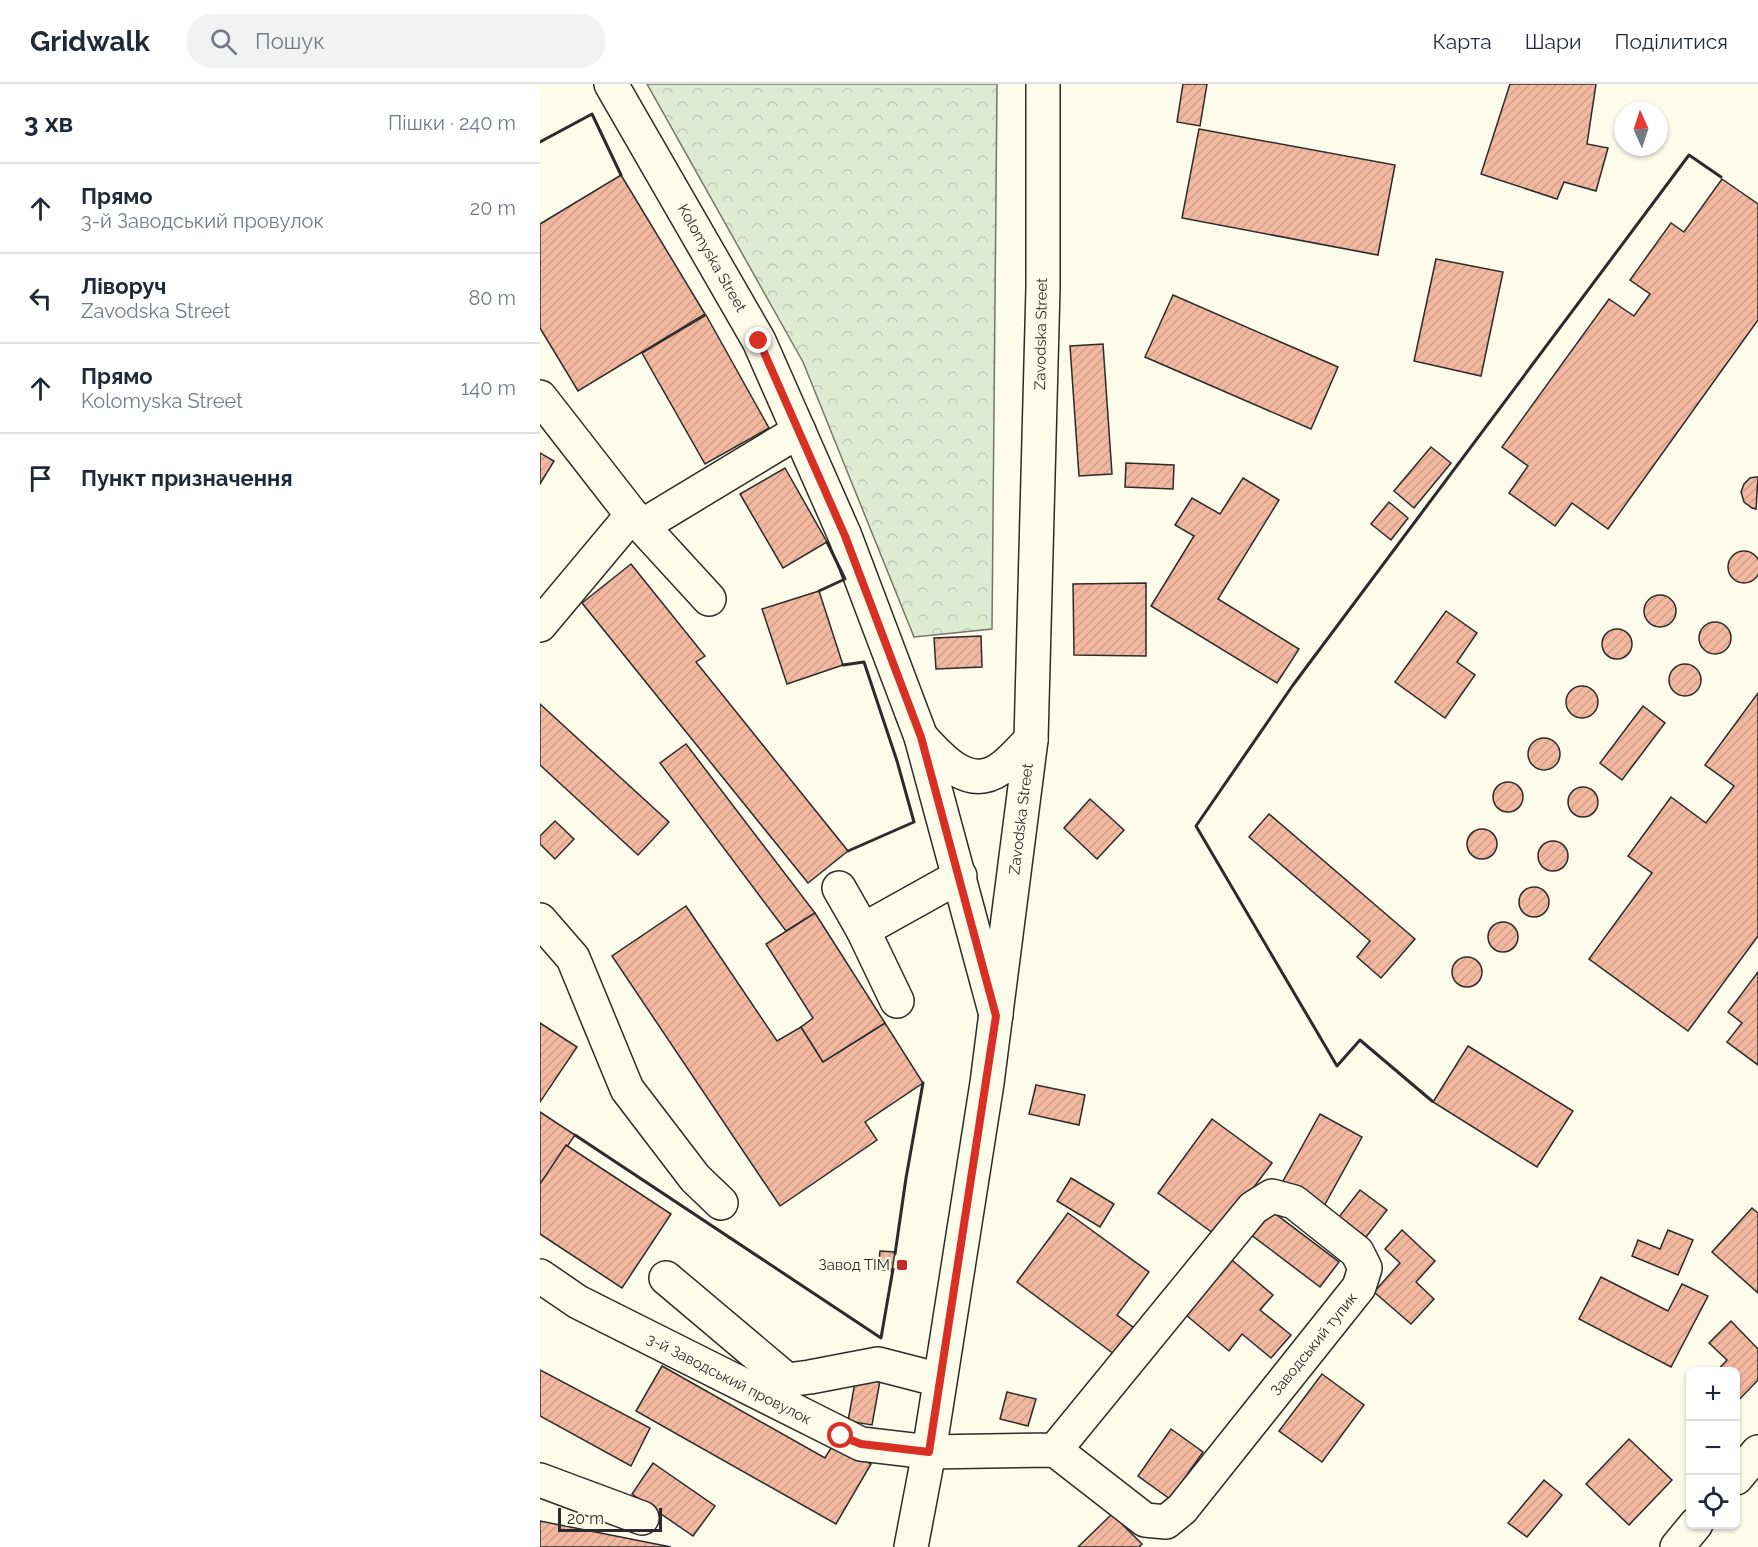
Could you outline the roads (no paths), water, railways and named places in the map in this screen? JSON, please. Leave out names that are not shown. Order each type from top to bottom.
[{"type":"main road","name":"Kolomyska Street","points":[[611,84],[759,341],[845,536],[921,737],[996,1016]]},
{"type":"main road","name":"Zavodska Street","points":[[911,1547],[929,1452],[996,1016],[1031,740],[1043,288],[1043,84]]},
{"type":"main road","points":[[540,398],[637,520],[709,599]]},
{"type":"main road","points":[[540,625],[637,520],[799,430]]},
{"type":"main road","points":[[921,737],[952,768],[969,776],[986,776],[1000,770],[1031,740]]},
{"type":"main road","points":[[863,930],[960,876]]},
{"type":"main road","points":[[839,888],[863,930],[897,1001]]},
{"type":"main road","points":[[540,920],[573,958],[627,1089],[695,1178],[721,1203]]},
{"type":"main road","name":"Заводський тупик","points":[[1272,1196],[1294,1202],[1357,1251],[1365,1268],[1359,1287],[1182,1509],[1166,1522],[1145,1520],[1055,1450],[1253,1208],[1272,1196]]},
{"type":"main road","name":"3-й Заводський провулок","points":[[540,1276],[578,1302],[841,1436],[861,1444],[929,1452]]},
{"type":"main road","points":[[666,1278],[787,1380],[878,1364],[940,1380]]},
{"type":"main road","points":[[929,1452],[1055,1450]]},
{"type":"main road","points":[[1739,1475],[1758,1452]]},
{"type":"main road","points":[[540,1480],[642,1518]]},
{"type":"main road","points":[[1677,1547],[1692,1529]]},
{"type":"place","name":"Завод ТІМ","points":[[902,1265]]}]
